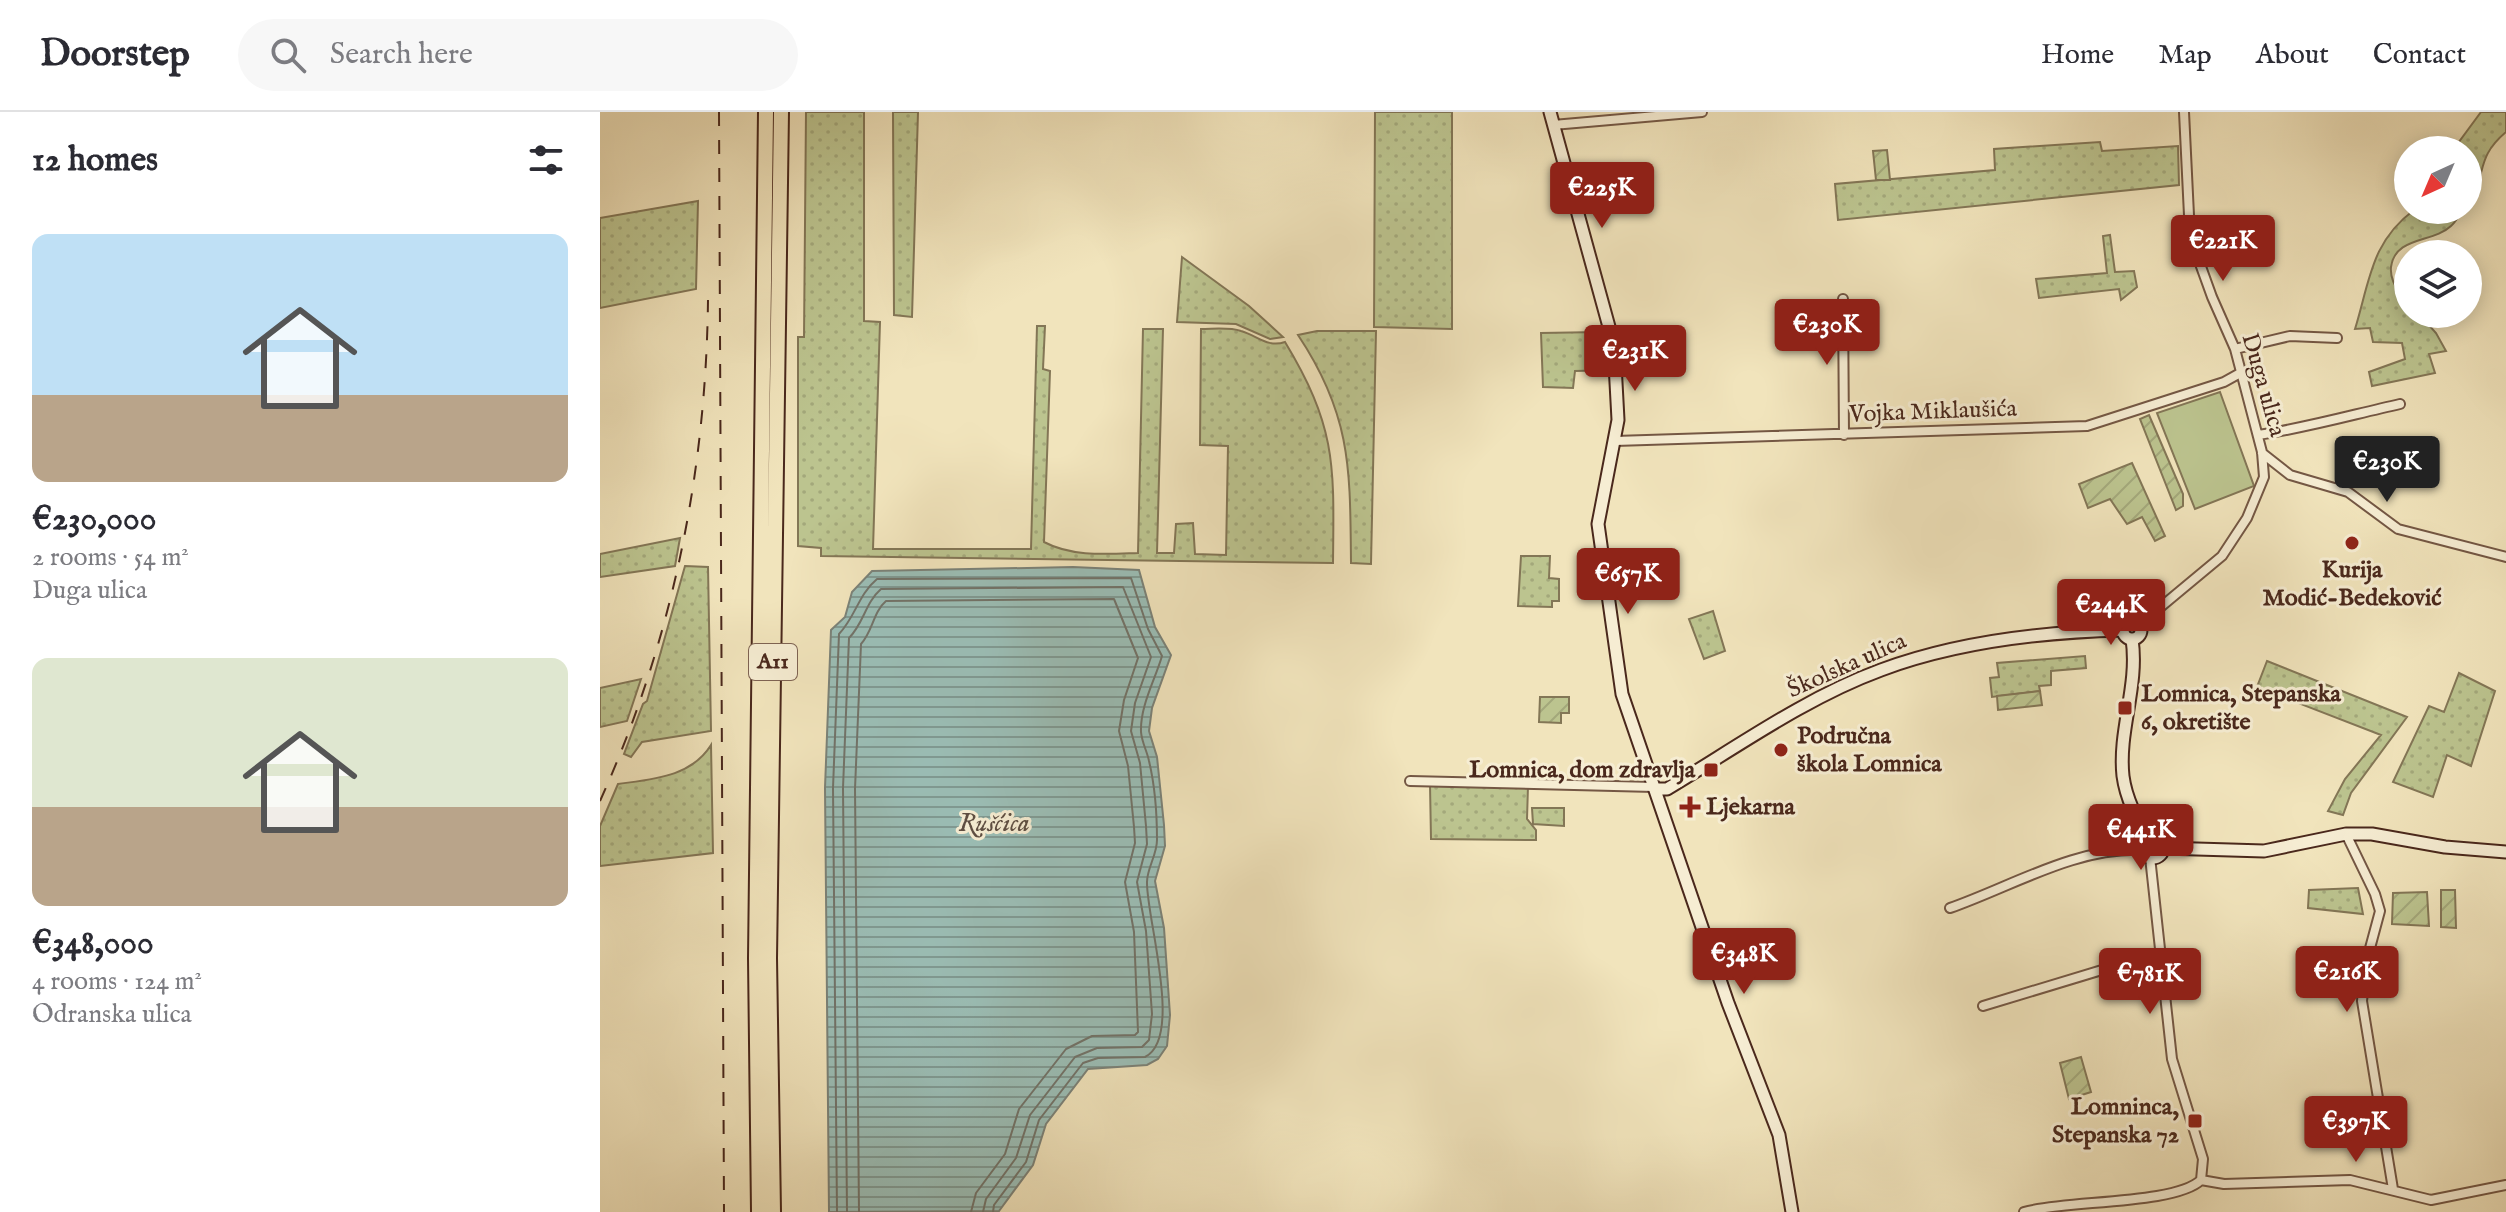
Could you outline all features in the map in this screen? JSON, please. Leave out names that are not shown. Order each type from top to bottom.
[{"type":"highway","name":"A11","points":[[759,1212],[756,958],[766,112]]},
{"type":"highway","name":"A11","points":[[773,1212],[769,958],[781,112]]},
{"type":"street","points":[[1550,112],[1612,332],[1618,402],[1615,441],[1600,501],[1600,549],[1622,694],[1728,1003],[1779,1135],[1792,1212]]},
{"type":"street","points":[[1553,125],[1702,112]]},
{"type":"street","name":"Duga ulica","points":[[2184,112],[2190,236],[2235,349],[2262,452],[2290,475],[2348,492],[2398,529],[2505,556]]},
{"type":"street","points":[[1843,299],[1844,435]]},
{"type":"street","points":[[2235,349],[2290,336],[2337,338]]},
{"type":"street","name":"Vojka Miklaušića","points":[[1615,441],[2087,426],[2224,382],[2242,372]]},
{"type":"street","points":[[2224,382],[2248,392]]},
{"type":"street","points":[[2258,435],[2310,428],[2325,420],[2400,404]]},
{"type":"street","name":"Školska ulica","points":[[2139,625],[2207,571],[2236,537],[2262,484],[2262,452]]},
{"type":"street","name":"Školska ulica","points":[[1654,788],[1667,789],[1838,689],[1902,662],[1968,646],[2123,630],[2130,622],[2139,625]]},
{"type":"street","name":"Školska ulica","points":[[2132,639],[2140,634],[2139,625]]},
{"type":"street","points":[[2024,1212],[2170,1192],[2194,1186],[2201,1180],[2203,1159],[2172,1059],[2147,849],[2123,776],[2134,675],[2132,639],[2124,636],[2123,630]]},
{"type":"street","points":[[1410,781],[1654,788]]},
{"type":"street","points":[[2346,834],[2380,911],[2366,963],[2362,1001],[2393,1189]]},
{"type":"street","points":[[1950,908],[2081,856],[2110,850],[2147,849],[2157,839],[2163,848],[2264,851],[2346,834],[2389,835],[2445,847],[2506,852]]},
{"type":"street","points":[[1983,1006],[2158,953]]},
{"type":"street","points":[[2201,1180],[2224,1184],[2350,1180],[2393,1189],[2407,1196],[2439,1199],[2506,1185]]},
{"type":"green space","points":[[806,112],[864,112],[864,321],[880,322],[873,549],[1031,549],[1037,326],[1045,326],[1043,369],[1050,371],[1044,542],[1078,552],[1138,553],[1143,329],[1163,329],[1157,553],[1174,553],[1176,524],[1193,523],[1195,554],[1226,555],[1228,446],[1200,445],[1201,329],[1226,329],[1241,331],[1268,342],[1285,342],[1315,399],[1329,448],[1332,473],[1333,563],[821,556],[821,548],[798,546],[798,337],[804,337]]},
{"type":"green space","points":[[893,112],[918,112],[912,317],[894,315]]},
{"type":"green space","points":[[1375,112],[1452,112],[1452,329],[1374,327]]},
{"type":"green space","points":[[2481,112],[2506,112],[2506,132],[2489,151],[2482,170],[2482,136],[2463,136]]},
{"type":"green space","points":[[2100,142],[2102,151],[2178,146],[2179,185],[1838,220],[1835,184],[1995,170],[1994,149]]},
{"type":"green space","points":[[1887,150],[1890,180],[1876,180],[1873,151]]},
{"type":"green space","points":[[698,201],[696,289],[600,308],[600,218]]},
{"type":"green space","points":[[2398,224],[2453,224],[2420,240],[2394,240],[2391,267],[2394,328],[2432,328],[2446,351],[2429,354],[2435,373],[2372,386],[2369,372],[2405,359],[2402,343],[2373,342],[2370,328],[2355,329],[2374,263]]},
{"type":"green space","points":[[2110,235],[2115,272],[2134,271],[2137,287],[2121,300],[2119,289],[2039,298],[2036,279],[2107,273],[2103,236]]},
{"type":"green space","points":[[1182,257],[1249,306],[1283,337],[1270,339],[1236,324],[1177,322]]},
{"type":"green space","points":[[1317,331],[1376,331],[1371,564],[1351,563],[1348,471],[1338,418],[1316,364],[1298,335]]},
{"type":"green space","points":[[1600,332],[1609,338],[1613,370],[1575,371],[1573,388],[1543,387],[1541,333]]},
{"type":"green space","points":[[2220,392],[2254,486],[2195,509],[2157,413]]},
{"type":"green space","points":[[2149,415],[2183,494],[2183,506],[2176,510],[2140,419]]},
{"type":"green space","points":[[2132,463],[2165,536],[2155,541],[2142,517],[2127,524],[2110,499],[2088,508],[2079,484]]},
{"type":"green space","points":[[680,538],[675,566],[600,577],[600,554]]},
{"type":"green space","points":[[1521,556],[1550,556],[1549,578],[1559,579],[1559,601],[1552,601],[1552,607],[1518,606]]},
{"type":"green space","points":[[685,566],[708,567],[711,731],[642,742],[631,757],[624,754],[643,704],[647,701]]},
{"type":"green space","points":[[1713,611],[1725,651],[1704,659],[1689,619]]},
{"type":"green space","points":[[2085,656],[2086,668],[2051,671],[2051,685],[2039,686],[2040,691],[1992,697],[1990,678],[1999,677],[1997,663]]},
{"type":"green space","points":[[2267,661],[2407,717],[2351,793],[2343,815],[2328,811],[2345,779],[2381,735],[2257,687]]},
{"type":"green space","points":[[2459,673],[2495,691],[2471,766],[2447,755],[2433,797],[2393,782],[2429,706],[2444,712]]},
{"type":"green space","points":[[641,679],[627,721],[600,727],[600,688]]},
{"type":"green space","points":[[2040,691],[2042,705],[1998,710],[1997,696]]},
{"type":"green space","points":[[1540,697],[1569,697],[1569,713],[1561,713],[1561,723],[1539,722]]},
{"type":"green space","points":[[711,745],[713,853],[600,866],[600,826],[618,784],[658,778],[682,770],[703,756]]},
{"type":"green space","points":[[1430,785],[1528,786],[1527,819],[1536,830],[1536,840],[1431,839]]},
{"type":"green space","points":[[1532,808],[1564,808],[1564,826],[1533,824]]},
{"type":"green space","points":[[2358,888],[2363,914],[2308,908],[2309,890]]},
{"type":"green space","points":[[2441,890],[2455,890],[2456,928],[2441,927]]},
{"type":"green space","points":[[2427,892],[2429,926],[2392,924],[2393,893]]},
{"type":"green space","points":[[2081,1057],[2091,1092],[2069,1099],[2060,1063]]},
{"type":"water","name":"Rušćica","points":[[1073,567],[1139,570],[1155,627],[1171,655],[1152,708],[1149,731],[1157,757],[1164,825],[1165,846],[1155,881],[1164,928],[1170,1015],[1167,1046],[1158,1059],[1147,1065],[1088,1069],[1046,1124],[1033,1165],[999,1211],[829,1212],[825,788],[831,630],[845,617],[852,592],[872,571]]},
{"type":"railway","points":[[719,112],[724,1212]]},
{"type":"railway","points":[[600,801],[647,680],[680,556],[700,429],[708,300]]},
{"type":"place","name":"Kurija Modić-Bedeković","points":[[2352,543]]},
{"type":"place","name":"Lomnica, Stepanska 6, okretište","points":[[2125,708]]},
{"type":"place","name":"Područna škola Lomnica","points":[[1781,750]]},
{"type":"place","name":"Lomnica, dom zdravlja","points":[[1711,770]]},
{"type":"place","name":"Ljekarna","points":[[1690,807]]},
{"type":"place","name":"Lomninca, Stepanska 72","points":[[2195,1121]]}]
